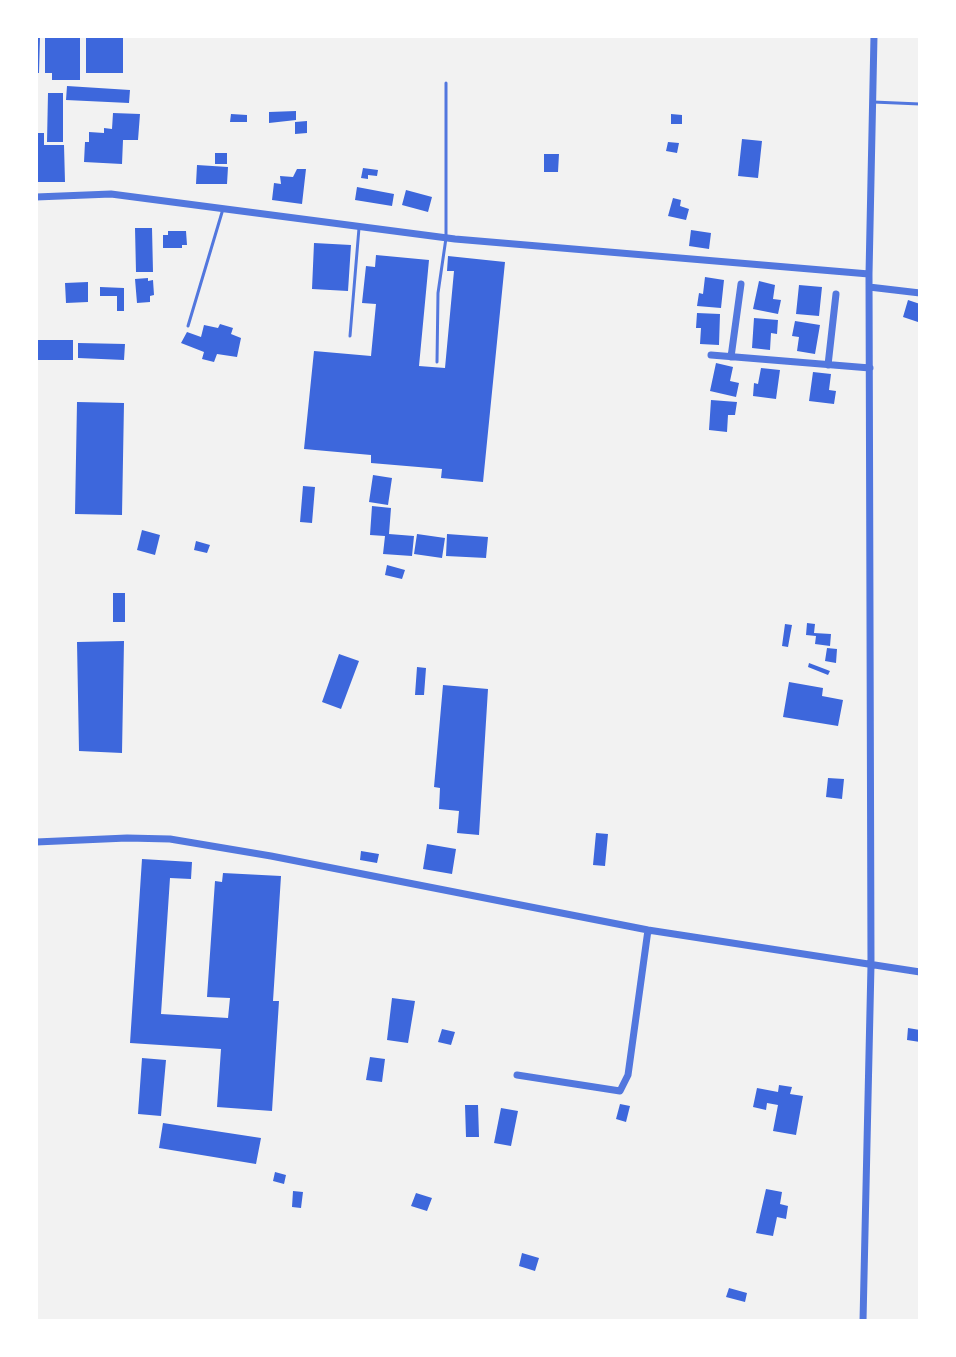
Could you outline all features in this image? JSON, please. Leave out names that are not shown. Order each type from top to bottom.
[{"type":"street","points":[[863,1321],[871,965],[869,274],[874,36]]},
{"type":"street","points":[[36,197],[111,194],[446,238],[869,274]]},
{"type":"street","points":[[731,357],[741,284]]},
{"type":"street","points":[[869,287],[920,293]]},
{"type":"street","points":[[828,365],[836,294]]},
{"type":"street","points":[[711,355],[870,368]]},
{"type":"street","points":[[36,842],[170,839],[286,858],[648,930],[920,972]]},
{"type":"street","points":[[517,1075],[620,1091],[628,1075],[648,930]]},
{"type":"lane","points":[[437,362],[438,293],[446,238],[446,83]]},
{"type":"lane","points":[[873,102],[920,104]]},
{"type":"lane","points":[[188,326],[223,209]]},
{"type":"lane","points":[[350,336],[359,227]]},
{"type":"building","points":[[36,36],[40,36],[39,73],[36,73]]},
{"type":"building","points":[[45,36],[80,36],[80,80],[52,80],[52,73],[45,73]]},
{"type":"building","points":[[86,36],[123,36],[123,73],[86,73]]},
{"type":"building","points":[[67,86],[130,90],[129,103],[66,100]]},
{"type":"building","points":[[48,93],[63,93],[63,142],[47,142]]},
{"type":"building","points":[[296,111],[296,120],[269,123],[269,112]]},
{"type":"building","points":[[113,113],[140,114],[138,140],[123,140],[122,164],[84,162],[89,132],[104,133],[104,128],[112,129]]},
{"type":"building","points":[[231,114],[247,115],[247,122],[230,122]]},
{"type":"building","points":[[671,114],[682,115],[682,124],[671,124]]},
{"type":"building","points":[[307,121],[307,133],[295,134],[295,122]]},
{"type":"building","points":[[36,133],[44,133],[44,145],[64,145],[65,182],[36,182]]},
{"type":"building","points":[[742,139],[762,141],[758,178],[738,176]]},
{"type":"building","points":[[668,142],[679,143],[677,153],[666,151]]},
{"type":"building","points":[[215,153],[227,153],[227,164],[215,164]]},
{"type":"building","points":[[544,154],[559,154],[558,172],[544,172]]},
{"type":"building","points":[[197,165],[228,167],[227,184],[196,184]]},
{"type":"building","points":[[363,168],[378,170],[377,176],[361,178]]},
{"type":"building","points":[[297,169],[306,169],[302,204],[272,200],[274,183],[281,184],[280,176],[293,177]]},
{"type":"building","points":[[357,187],[394,194],[392,206],[355,200]]},
{"type":"building","points":[[406,190],[432,197],[428,212],[402,205]]},
{"type":"building","points":[[673,198],[681,200],[680,206],[689,209],[686,220],[668,216]]},
{"type":"building","points":[[135,228],[152,228],[153,272],[136,272]]},
{"type":"building","points":[[691,230],[711,233],[709,249],[689,246]]},
{"type":"building","points":[[168,231],[186,231],[187,245],[163,248],[163,235],[168,235]]},
{"type":"building","points":[[314,243],[351,245],[348,291],[312,289]]},
{"type":"building","points":[[376,255],[429,260],[419,366],[445,368],[454,271],[447,271],[448,256],[505,262],[483,482],[441,478],[442,469],[371,463],[371,455],[304,449],[314,351],[371,356],[376,304],[362,303],[366,266],[375,267]]},
{"type":"building","points":[[705,277],[724,280],[721,308],[697,306],[699,293],[703,294]]},
{"type":"building","points":[[148,278],[148,281],[153,280],[154,295],[150,296],[150,302],[137,303],[135,279]]},
{"type":"building","points":[[759,281],[775,285],[773,299],[781,300],[778,314],[753,309]]},
{"type":"building","points":[[88,282],[88,302],[66,303],[65,283]]},
{"type":"building","points":[[799,285],[822,287],[819,316],[796,314]]},
{"type":"building","points":[[100,287],[124,288],[124,311],[117,311],[117,296],[100,296]]},
{"type":"building","points":[[908,300],[920,304],[918,322],[903,317]]},
{"type":"building","points":[[697,313],[720,314],[719,345],[700,344],[701,328],[696,328]]},
{"type":"building","points":[[754,318],[778,320],[777,334],[771,333],[770,350],[752,348]]},
{"type":"building","points":[[795,321],[820,325],[815,354],[797,351],[799,337],[792,336]]},
{"type":"building","points":[[220,324],[233,328],[231,334],[241,338],[237,357],[217,354],[214,362],[202,359],[204,352],[181,343],[187,332],[201,337],[204,325],[218,328]]},
{"type":"building","points":[[36,340],[73,340],[73,360],[36,360]]},
{"type":"building","points":[[78,343],[125,344],[124,360],[78,358]]},
{"type":"building","points":[[716,363],[733,367],[730,381],[739,383],[736,397],[710,391]]},
{"type":"building","points":[[761,368],[780,370],[776,399],[753,396],[754,383],[758,384]]},
{"type":"building","points":[[813,372],[831,374],[829,390],[836,391],[834,404],[809,401]]},
{"type":"building","points":[[711,400],[737,402],[735,415],[728,415],[727,432],[709,430]]},
{"type":"building","points":[[77,402],[124,403],[122,515],[75,514]]},
{"type":"building","points":[[373,475],[392,478],[388,505],[369,502]]},
{"type":"building","points":[[303,486],[315,487],[312,523],[300,522]]},
{"type":"building","points":[[372,506],[391,508],[389,534],[414,536],[412,556],[383,554],[385,536],[370,535]]},
{"type":"building","points":[[142,530],[160,535],[155,555],[137,550]]},
{"type":"building","points":[[417,534],[445,538],[442,558],[414,554]]},
{"type":"building","points":[[447,534],[488,537],[486,558],[446,556]]},
{"type":"building","points":[[196,541],[210,545],[207,553],[194,550]]},
{"type":"building","points":[[387,565],[405,570],[402,579],[385,575]]},
{"type":"building","points":[[113,593],[125,593],[125,622],[113,622]]},
{"type":"building","points":[[807,623],[815,624],[814,633],[831,634],[830,646],[815,644],[816,636],[806,635]]},
{"type":"building","points":[[785,624],[792,625],[788,647],[782,646]]},
{"type":"building","points":[[124,641],[122,753],[79,751],[77,642]]},
{"type":"building","points":[[827,648],[837,649],[836,663],[825,661]]},
{"type":"building","points":[[339,654],[359,661],[341,709],[322,702]]},
{"type":"building","points":[[809,663],[830,671],[828,675],[808,667]]},
{"type":"building","points":[[417,667],[426,668],[424,695],[415,695]]},
{"type":"building","points":[[789,682],[823,688],[822,696],[843,700],[838,726],[783,717]]},
{"type":"building","points":[[443,685],[488,689],[479,835],[457,833],[459,811],[439,809],[440,788],[434,787]]},
{"type":"building","points":[[828,778],[844,779],[842,799],[826,797]]},
{"type":"building","points":[[596,833],[608,834],[605,866],[593,865]]},
{"type":"building","points":[[427,844],[456,849],[452,874],[423,869]]},
{"type":"building","points":[[361,851],[379,854],[377,863],[360,860]]},
{"type":"building","points":[[142,859],[192,862],[191,879],[170,878],[161,1014],[228,1018],[230,998],[207,997],[215,881],[222,882],[223,873],[281,876],[273,1001],[279,1001],[272,1111],[217,1107],[221,1049],[130,1043]]},
{"type":"building","points":[[392,998],[415,1001],[408,1043],[387,1040]]},
{"type":"building","points":[[908,1028],[920,1030],[920,1042],[907,1040]]},
{"type":"building","points":[[442,1029],[455,1032],[451,1045],[438,1042]]},
{"type":"building","points":[[370,1057],[385,1059],[382,1082],[366,1080]]},
{"type":"building","points":[[142,1058],[166,1060],[161,1116],[138,1114]]},
{"type":"building","points":[[779,1085],[792,1087],[790,1094],[803,1096],[796,1135],[773,1131],[778,1105],[767,1103],[766,1110],[753,1107],[757,1088],[778,1092]]},
{"type":"building","points":[[620,1104],[630,1106],[626,1122],[616,1119]]},
{"type":"building","points":[[465,1105],[478,1105],[479,1137],[466,1137]]},
{"type":"building","points":[[501,1108],[518,1111],[511,1146],[494,1143]]},
{"type":"building","points":[[163,1123],[261,1138],[256,1164],[159,1148]]},
{"type":"building","points":[[275,1172],[286,1175],[284,1184],[273,1181]]},
{"type":"building","points":[[766,1189],[782,1192],[780,1204],[788,1206],[786,1219],[777,1217],[773,1236],[756,1233]]},
{"type":"building","points":[[293,1191],[303,1192],[301,1208],[292,1207]]},
{"type":"building","points":[[416,1193],[432,1198],[427,1211],[411,1206]]},
{"type":"building","points":[[522,1253],[539,1258],[535,1271],[519,1266]]},
{"type":"building","points":[[729,1288],[747,1293],[745,1302],[726,1297]]}]
